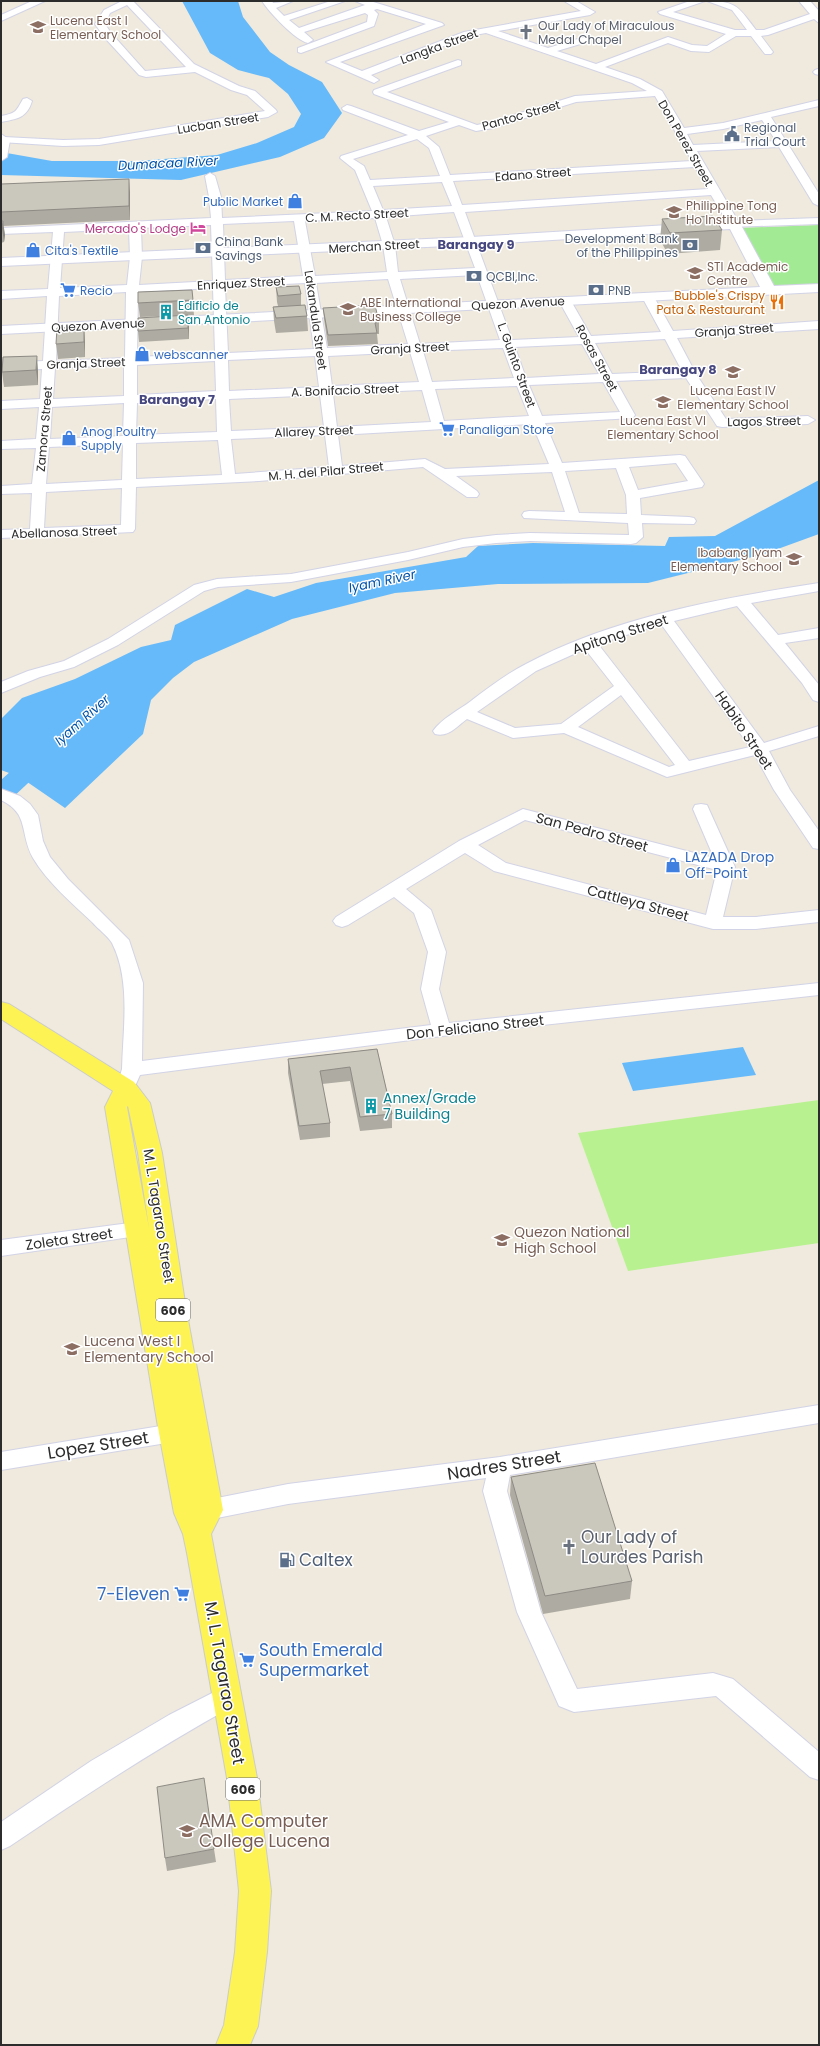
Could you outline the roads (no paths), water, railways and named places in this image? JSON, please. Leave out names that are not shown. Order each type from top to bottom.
[{"type":"main road","name":"Merchan Street","points":[[1,262],[472,241],[734,225]]},
{"type":"main road","name":"Don Perez Street","points":[[734,225],[769,290]]},
{"type":"main road","name":"Quezon Avenue","points":[[1,330],[819,288]]},
{"type":"main road","name":"M. L. Tagarao Street","points":[[1,1009],[129,1079],[139,1104],[150,1153],[173,1309],[184,1431],[226,1697],[242,1778],[255,1891],[251,1952],[241,2026],[234,2045]]},
{"type":"main road","name":"M. L. Tagarao Street","points":[[129,1079],[116,1108],[137,1230],[184,1431]]},
{"type":"street","points":[[1,18],[40,1]]},
{"type":"street","points":[[268,4],[288,1]]},
{"type":"street","points":[[283,19],[340,1]]},
{"type":"street","name":"Langka Street","points":[[362,74],[467,34],[590,12],[569,1]]},
{"type":"street","points":[[700,1],[663,12],[734,33],[755,33],[776,29],[818,16],[804,1]]},
{"type":"street","points":[[712,1],[735,8],[768,52]]},
{"type":"street","points":[[129,2],[106,11],[100,24],[107,35],[142,73],[146,74],[196,69]]},
{"type":"street","name":"Lucban Street","points":[[2,146],[99,142],[268,114],[272,112],[251,93],[235,88],[196,69],[129,2]]},
{"type":"street","points":[[376,6],[397,2]]},
{"type":"street","points":[[268,4],[313,45]]},
{"type":"street","points":[[298,31],[363,4],[376,6],[467,34]]},
{"type":"street","points":[[301,50],[372,24],[373,14],[363,4]]},
{"type":"street","points":[[422,51],[458,63],[389,87],[362,74],[331,62],[435,24]]},
{"type":"street","name":"Don Perez Street","points":[[485,30],[636,81],[658,93],[734,225]]},
{"type":"street","points":[[596,68],[668,40],[691,48],[709,49],[734,33]]},
{"type":"street","points":[[548,52],[584,40]]},
{"type":"street","name":"Pantoc Street","points":[[389,87],[378,92],[476,128],[493,125],[575,99],[658,93]]},
{"type":"street","points":[[1,119],[13,117],[24,110],[27,101]]},
{"type":"street","points":[[681,132],[723,126],[766,117],[819,103]]},
{"type":"street","name":"L. Guinto Street","points":[[347,108],[419,135],[434,147],[472,241],[521,381],[557,467],[573,516]]},
{"type":"street","points":[[766,117],[819,203]]},
{"type":"street","points":[[439,425],[393,275],[389,245],[379,214],[360,168],[344,158],[459,122]]},
{"type":"street","points":[[689,148],[783,144]]},
{"type":"street","name":"Edano Street","points":[[367,183],[448,180],[698,164]]},
{"type":"street","points":[[210,176],[215,197],[217,222],[220,357],[224,434],[229,478]]},
{"type":"street","name":"C. M. Recto Street","points":[[1,231],[459,210],[714,192]]},
{"type":"street","name":"Lakandula Street","points":[[299,218],[316,314],[336,471]]},
{"type":"street","name":"Merchan Street","points":[[734,225],[819,221]]},
{"type":"street","points":[[127,484],[130,439],[132,289],[136,257],[135,226]]},
{"type":"street","name":"Zamora Street","points":[[37,533],[42,444],[47,403],[55,260],[59,229]]},
{"type":"street","name":"Enriquez Street","points":[[1,295],[482,271]]},
{"type":"street","name":"Lagos Street","points":[[648,297],[690,374],[722,423],[808,420]]},
{"type":"street","name":"Rosas Street","points":[[565,301],[628,414]]},
{"type":"street","name":"Granja Street","points":[[1,367],[587,340],[819,325]]},
{"type":"street","name":"A. Bonifacio Street","points":[[1,405],[428,387],[521,381],[690,374]]},
{"type":"street","name":"Allarey Street","points":[[1,445],[224,434],[330,431],[628,414]]},
{"type":"street","points":[[442,473],[621,464],[680,459],[697,484],[633,495]]},
{"type":"street","name":"M. H. del Pilar Street","points":[[1,490],[229,478],[425,463],[472,494]]},
{"type":"street","points":[[1,688],[34,674],[69,664],[113,642],[199,588],[217,583],[292,578],[408,556],[463,543],[496,539],[530,537],[631,540],[636,537],[633,495],[621,464]]},
{"type":"street","name":"Abellanosa Street","points":[[1,534],[128,529],[127,484]]},
{"type":"street","points":[[529,516],[573,516],[689,521]]},
{"type":"street","name":"Apitong Street","points":[[441,731],[543,661],[588,642],[665,619],[819,587]]},
{"type":"street","points":[[742,602],[775,640],[814,679],[819,697]]},
{"type":"street","name":"Habito Street","points":[[665,619],[760,749],[782,790],[819,844]]},
{"type":"street","points":[[775,640],[819,633]]},
{"type":"street","points":[[588,642],[624,686],[686,768]]},
{"type":"street","points":[[466,713],[513,733],[538,732],[566,728],[624,686]]},
{"type":"street","points":[[566,728],[667,772],[760,749],[819,731]]},
{"type":"street","points":[[1,794],[19,803],[29,815],[34,841],[42,858],[62,883],[120,940],[134,984],[129,1079]]},
{"type":"street","points":[[701,809],[726,867],[713,923]]},
{"type":"street","name":"San Pedro Street","points":[[342,921],[466,845],[523,814],[726,867]]},
{"type":"street","name":"Cattleya Street","points":[[466,845],[500,867],[713,923],[756,924],[819,916]]},
{"type":"street","points":[[394,888],[422,910],[437,952],[430,989],[442,1030]]},
{"type":"street","name":"Don Feliciano Street","points":[[129,1079],[442,1030],[819,989]]},
{"type":"street","name":"Zoleta Street","points":[[1,1248],[137,1230]]},
{"type":"street","name":"Nadres Street","points":[[198,1519],[288,1494],[500,1467],[699,1432],[819,1414]]},
{"type":"street","name":"Lopez Street","points":[[1,1462],[184,1431]]},
{"type":"street","points":[[500,1467],[495,1491],[529,1612],[568,1698],[574,1701],[713,1684],[724,1687],[819,1768]]},
{"type":"street","points":[[1,1838],[100,1770],[178,1723],[226,1697]]},
{"type":"water","name":"Dumacaa River","points":[[182,1],[238,1],[243,17],[270,52],[289,65],[322,82],[342,113],[324,138],[280,157],[181,180],[1,175],[1,152],[52,161],[137,161],[217,155],[257,143],[294,127],[301,114],[288,94],[269,78],[238,70],[210,53]]},
{"type":"water","points":[[819,480],[819,534],[764,554],[648,583],[498,584],[395,593],[292,619],[194,662],[173,678],[151,700],[143,734],[65,808],[20,777],[1,770],[1,719],[22,698],[75,679],[141,647],[171,640],[175,625],[247,589],[274,597],[316,583],[466,557],[478,546],[533,543],[665,546],[669,537],[715,536]]},
{"type":"water","points":[[743,1047],[756,1075],[633,1091],[622,1063]]},
{"type":"waterway","name":"Iyam River","points":[[1,794],[50,749]]},
{"type":"place","name":"Lucena East I Elementary School","points":[[38,27]]},
{"type":"place","name":"Our Lady of Miraculous Medal Chapel","points":[[526,32]]},
{"type":"place","name":"Regional Trial Court","points":[[732,134]]},
{"type":"place","name":"Public Market","points":[[295,201]]},
{"type":"place","name":"Philippine Tong Ho Institute","points":[[674,212]]},
{"type":"place","name":"Mercado's Lodge","points":[[198,228]]},
{"type":"place","name":"Development Bank of the Philippines","points":[[690,245]]},
{"type":"place","name":"China Bank Savings","points":[[203,248]]},
{"type":"place","name":"Cita's Textile","points":[[33,250]]},
{"type":"place","name":"STI Academic Centre","points":[[695,273]]},
{"type":"place","name":"QCBI,Inc.","points":[[474,276]]},
{"type":"place","name":"Recio","points":[[68,290]]},
{"type":"place","name":"PNB","points":[[596,290]]},
{"type":"place","name":"Bubble's Crispy Pata & Restaurant","points":[[777,302]]},
{"type":"place","name":"ABE International Business College","points":[[348,309]]},
{"type":"place","name":"Edificio de San Antonio","points":[[166,312]]},
{"type":"place","name":"webscanner","points":[[142,354]]},
{"type":"place","name":"Lucena East IV Elementary School","points":[[733,372]]},
{"type":"place","name":"Lucena East VI Elementary School","points":[[663,402]]},
{"type":"place","name":"Panaligan Store","points":[[447,429]]},
{"type":"place","name":"Anog Poultry Supply","points":[[69,438]]},
{"type":"place","name":"Ibabang Iyam Elementary School","points":[[794,559]]},
{"type":"place","name":"LAZADA Drop Off-Point","points":[[673,865]]},
{"type":"place","name":"Annex/Grade 7 Building","points":[[371,1106]]},
{"type":"place","name":"Quezon National High School","points":[[502,1240]]},
{"type":"place","name":"Lucena West I Elementary School","points":[[72,1349]]},
{"type":"place","name":"Our Lady of Lourdes Parish","points":[[569,1547]]},
{"type":"place","name":"Caltex","points":[[287,1560]]},
{"type":"place","name":"7-Eleven","points":[[182,1594]]},
{"type":"place","name":"South Emerald Supermarket","points":[[247,1660]]},
{"type":"place","name":"AMA Computer College Lucena","points":[[187,1831]]},
{"type":"district","name":"Barangay 9","points":[[476,244]]},
{"type":"district","name":"Barangay 8","points":[[678,369]]},
{"type":"district","name":"Barangay 7","points":[[177,399]]}]
